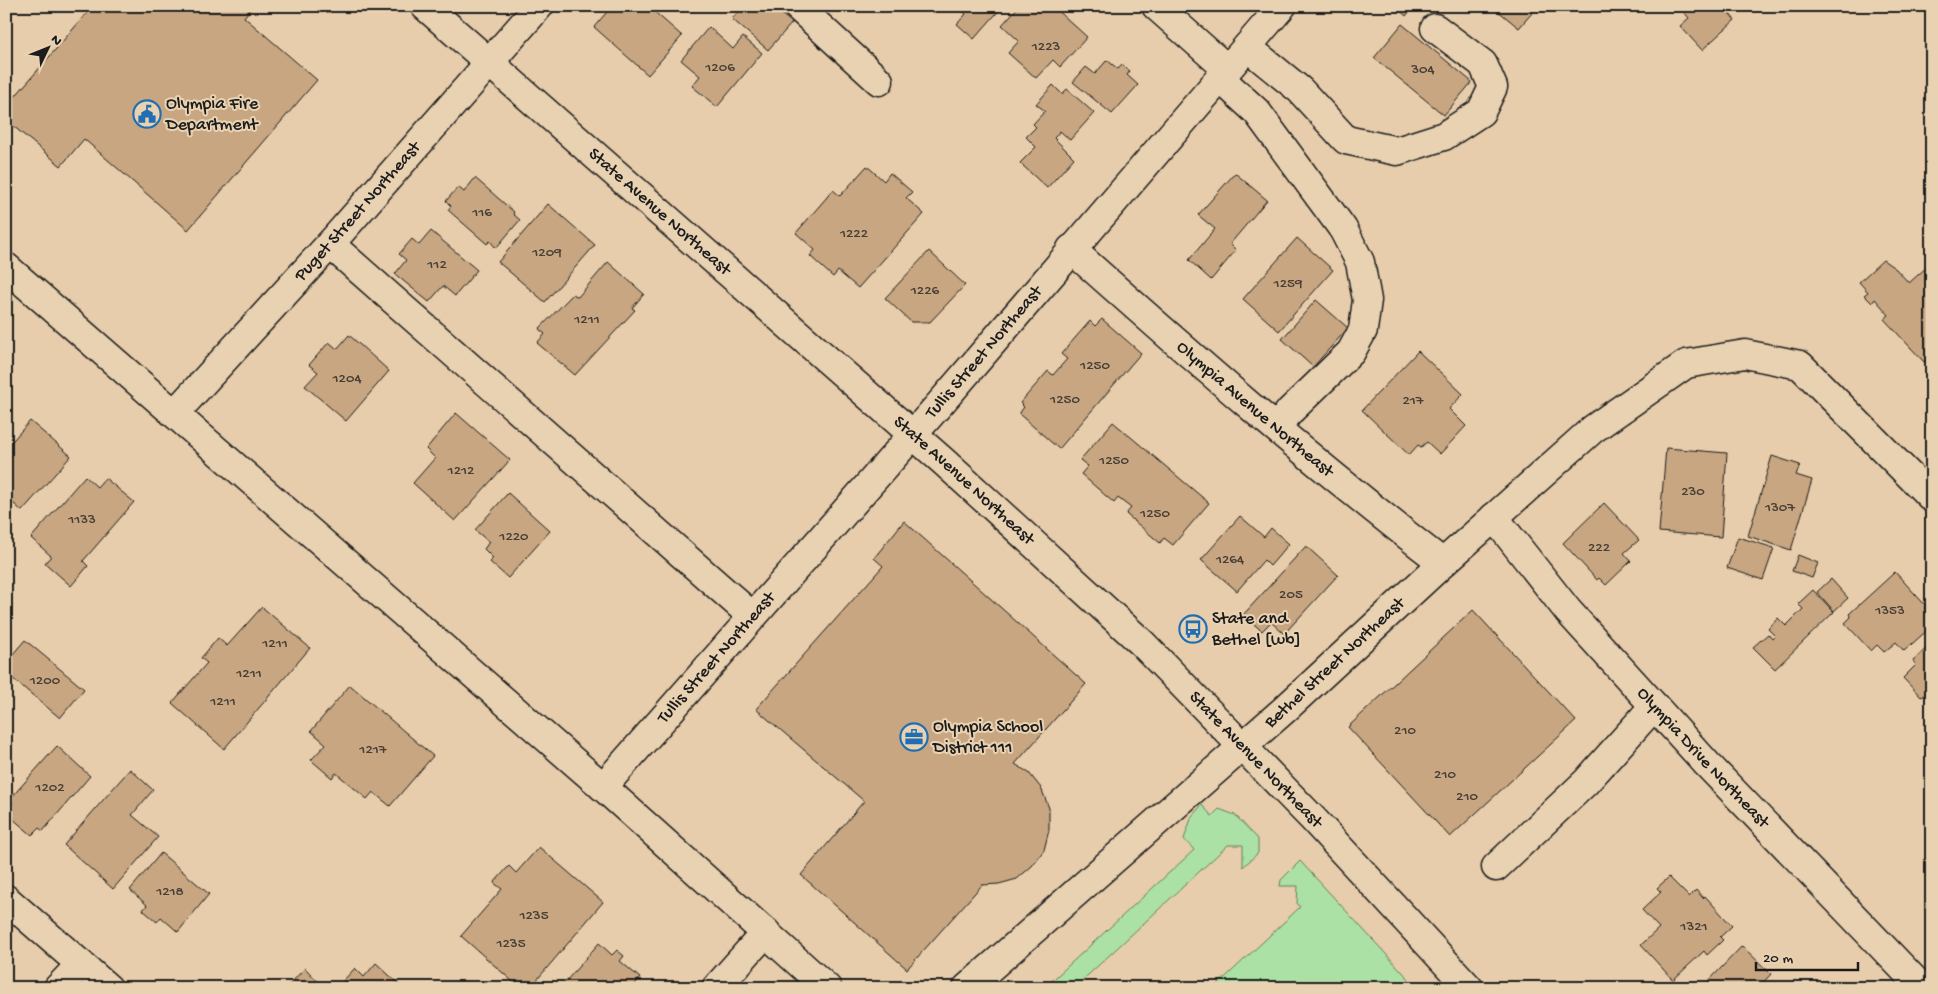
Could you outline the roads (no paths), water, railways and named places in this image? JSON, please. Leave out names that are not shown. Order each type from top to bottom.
[{"type":"street","name":"State Avenue Northeast","points":[[425,6],[912,434],[1142,642],[1244,746],[1469,988]]},
{"type":"street","name":"Puget Street Northeast","points":[[175,413],[330,244],[539,6]]},
{"type":"street","points":[[797,6],[879,81]]},
{"type":"street","points":[[1156,6],[1224,74],[1257,112],[1344,229],[1360,262],[1367,300],[1363,330],[1351,352],[1290,411],[1276,428]]},
{"type":"street","name":"Tullis Street Northeast","points":[[603,787],[912,434],[1282,6]]},
{"type":"street","points":[[1247,48],[1300,90],[1346,140],[1397,151],[1444,136],[1481,112],[1493,87],[1483,64],[1435,28]]},
{"type":"street","points":[[330,244],[752,616]]},
{"type":"street","name":"Olympia Avenue Northeast","points":[[1071,249],[1185,351],[1348,490],[1442,563]]},
{"type":"street","points":[[6,267],[603,787],[827,988]]},
{"type":"street","name":"Bethel Street Northeast","points":[[967,988],[1244,746],[1442,563],[1593,429],[1686,364],[1745,354],[1800,365],[1927,485]]},
{"type":"street","name":"Olympia Drive Northeast","points":[[1494,517],[1568,611],[1654,706],[1707,764],[1922,988]]},
{"type":"street","points":[[1496,868],[1586,782],[1654,706]]},
{"type":"street","points":[[6,899],[108,988]]},
{"type":"street","points":[[716,988],[766,932]]},
{"type":"street","points":[[58,988],[81,964]]},
{"type":"place","name":"Olympia Fire Department","points":[[147,114]]},
{"type":"place","name":"State and Bethel [wb]","points":[[1193,629]]},
{"type":"place","name":"Olympia School District 111","points":[[914,737]]}]
